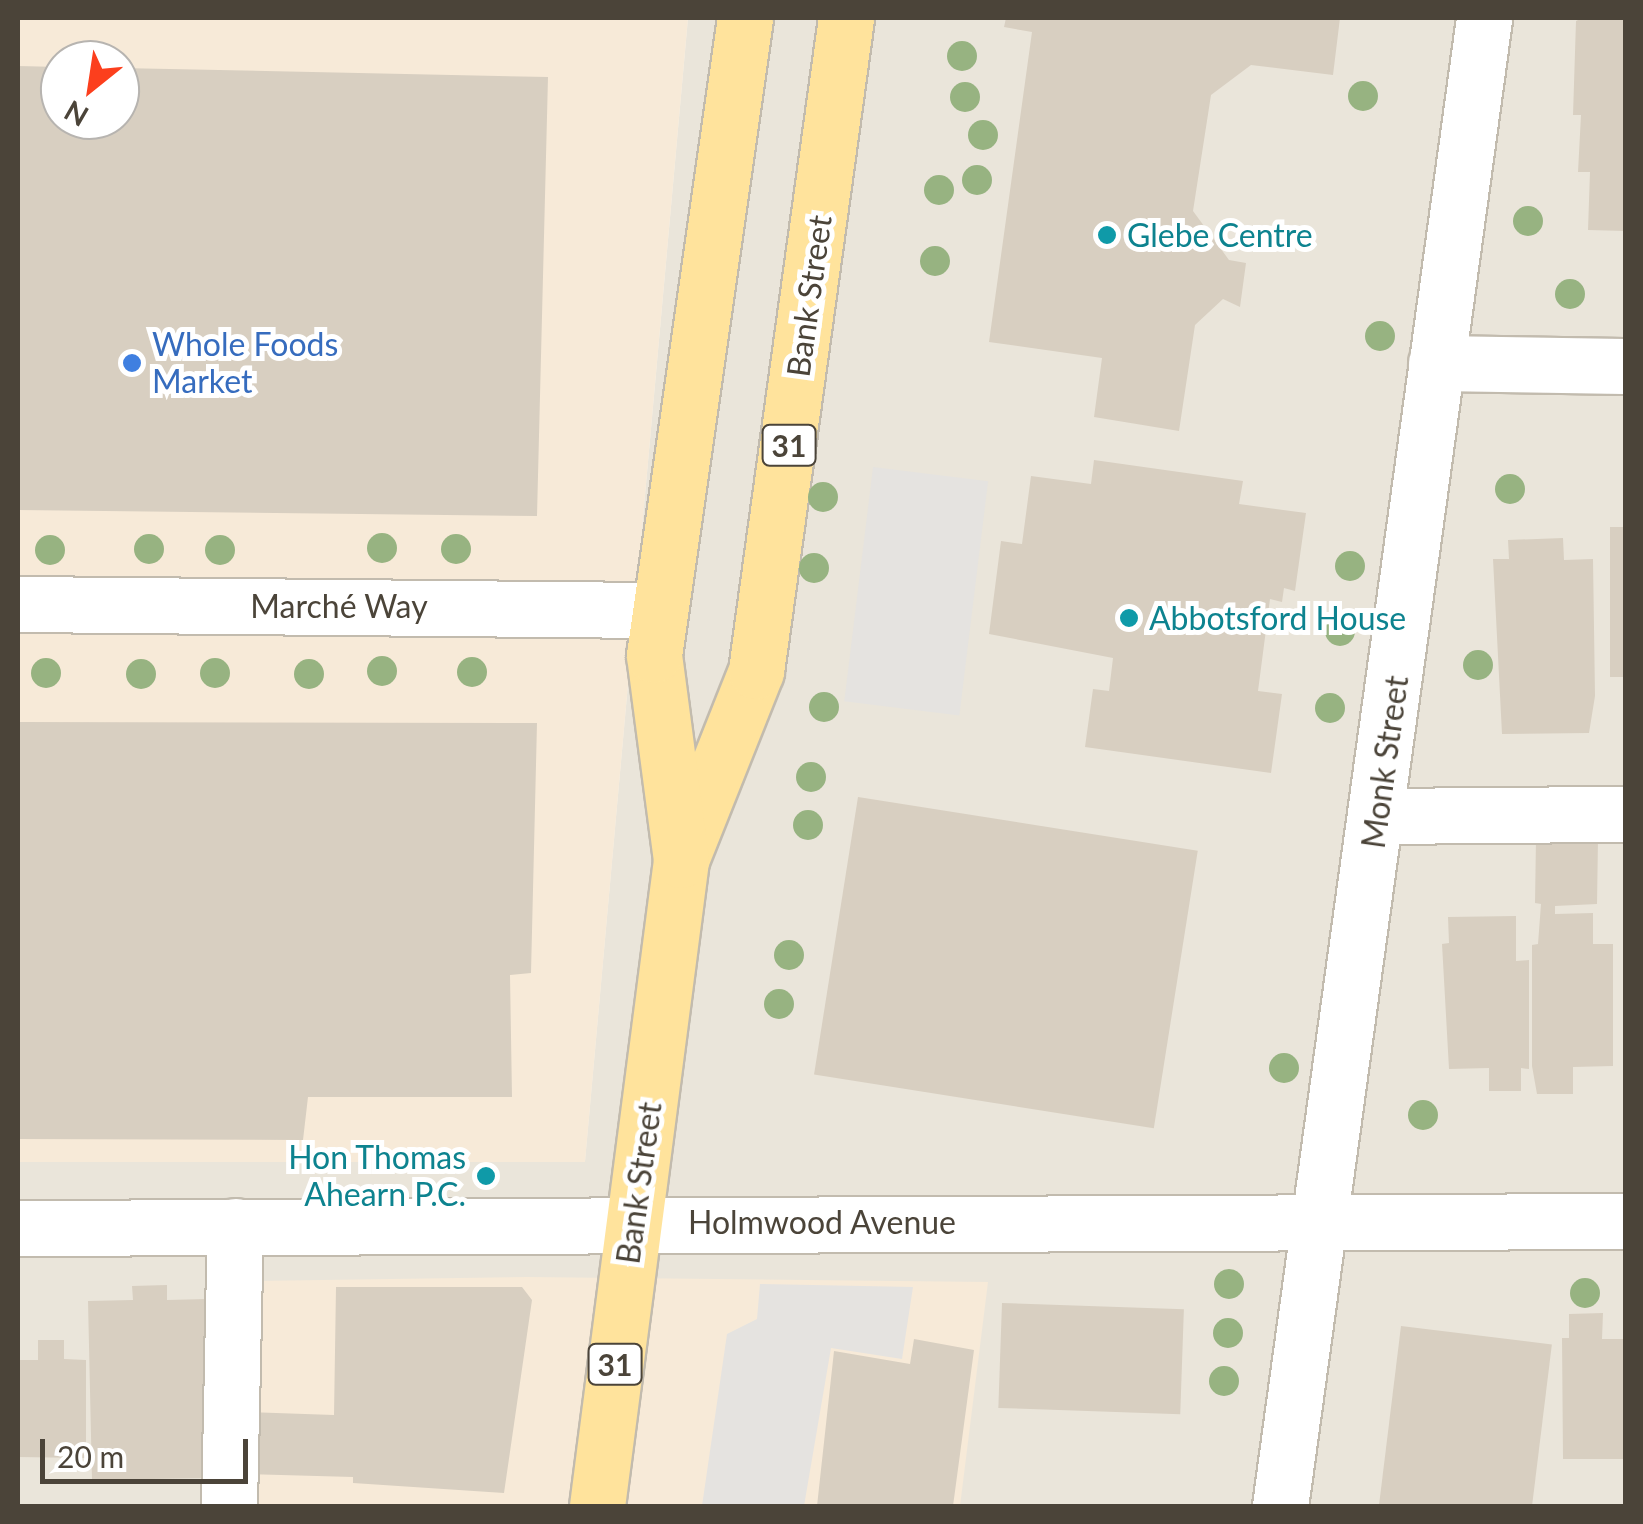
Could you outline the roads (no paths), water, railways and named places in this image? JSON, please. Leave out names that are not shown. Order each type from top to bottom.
[{"type":"main road","name":"Bank Street","points":[[597,1506],[680,860],[654,655],[745,18]]},
{"type":"main road","name":"Bank Street","points":[[680,860],[756,671],[846,18]]},
{"type":"street","name":"Monk Street","points":[[1280,1506],[1378,816],[1484,18]]},
{"type":"street","points":[[1436,364],[1626,366]]},
{"type":"street","name":"Marché Way","points":[[18,604],[659,610]]},
{"type":"street","points":[[1378,816],[1626,814]]},
{"type":"street","name":"Holmwood Avenue","points":[[18,1228],[1319,1219],[1626,1221]]},
{"type":"street","points":[[229,1506],[235,1226]]},
{"type":"place","name":"Glebe Centre","points":[[1107,235]]},
{"type":"place","name":"Whole Foods Market","points":[[132,363]]},
{"type":"place","name":"Abbotsford House","points":[[1129,618]]},
{"type":"place","name":"Hon Thomas Ahearn P.C.","points":[[486,1176]]}]
